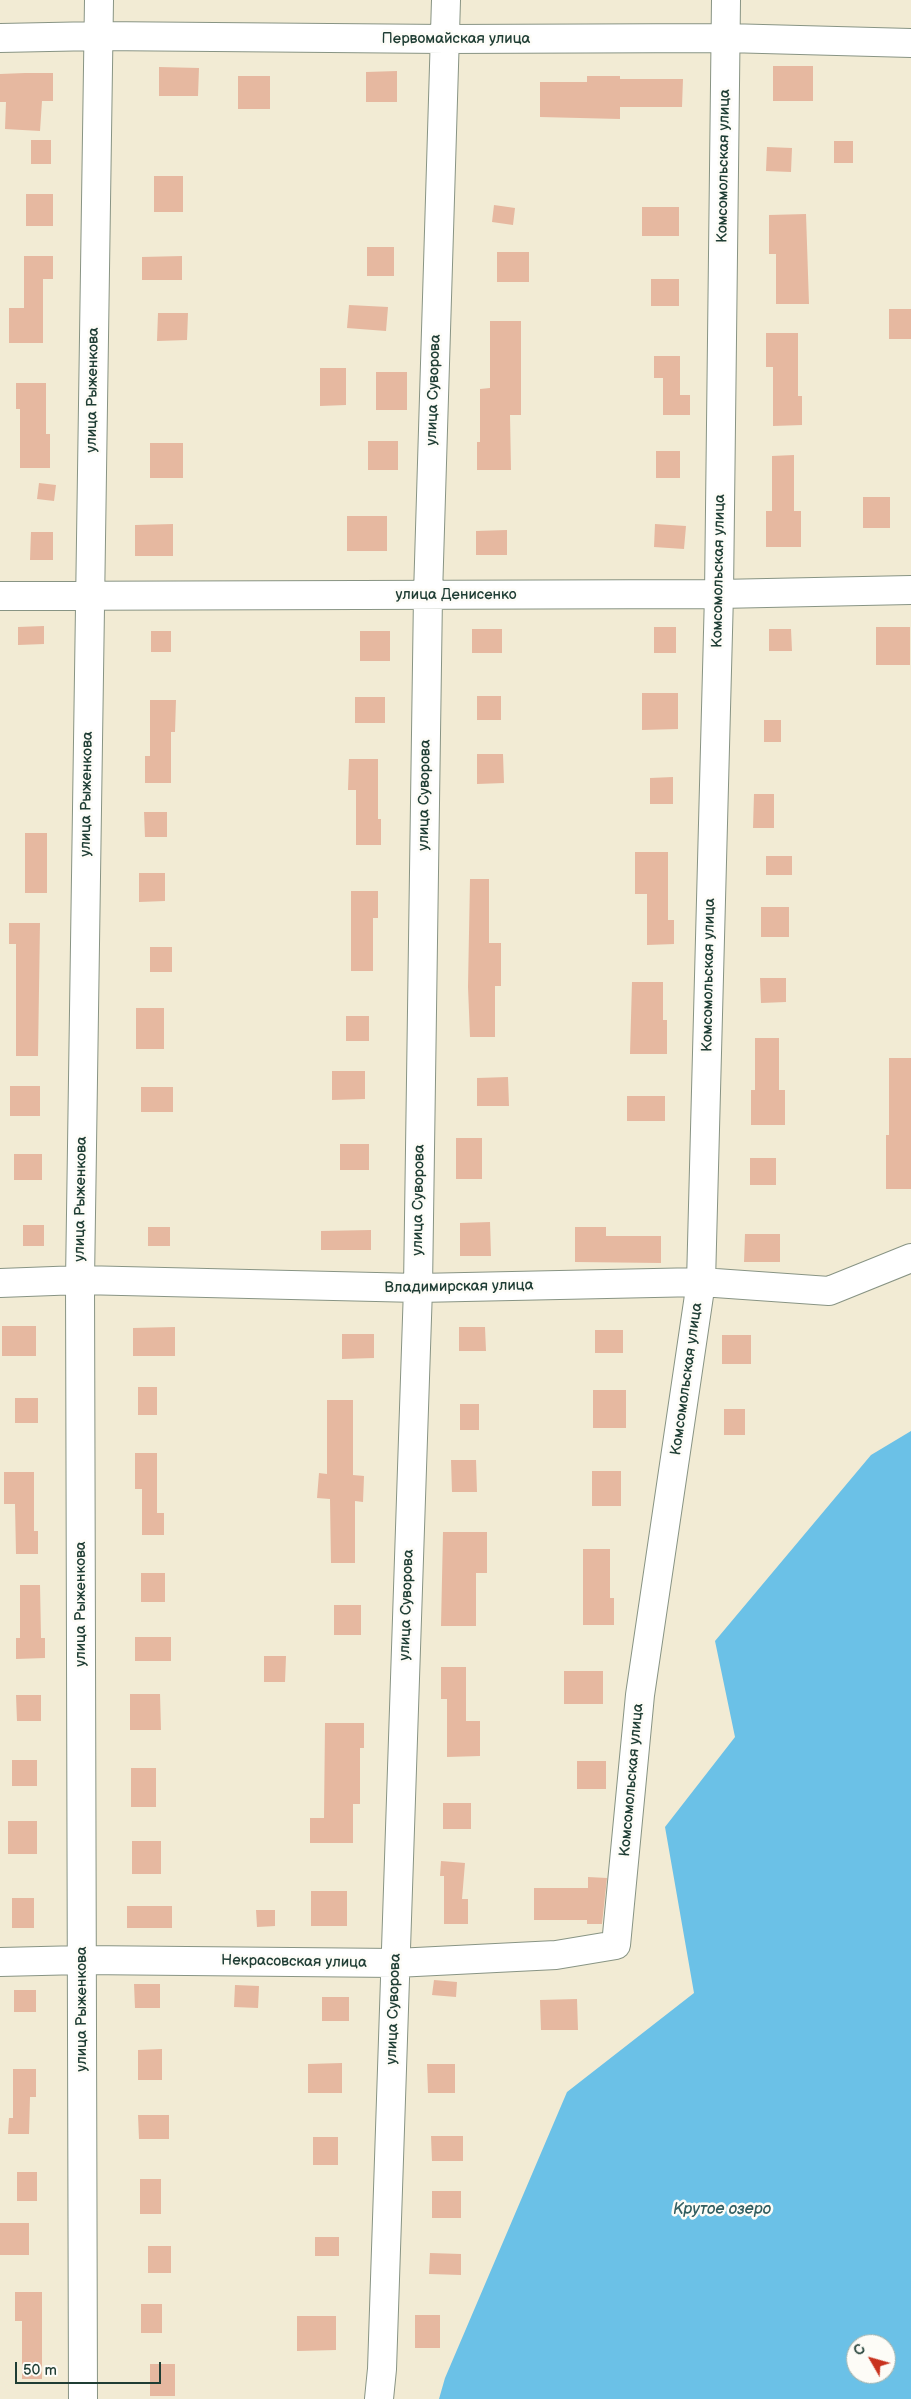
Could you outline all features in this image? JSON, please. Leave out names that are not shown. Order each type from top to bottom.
[{"type":"street","name":"улица Рыженкова","points":[[82,2399],[80,1280],[98,0]]},
{"type":"street","name":"улица Суворова","points":[[379,2399],[382,2368],[418,1288],[428,595],[446,0]]},
{"type":"street","name":"Комсомольская улица","points":[[616,1945],[640,1695],[701,1282],[719,594],[726,0]]},
{"type":"street","name":"Первомайская улица","points":[[0,38],[98,36],[445,40],[726,38],[911,43]]},
{"type":"street","name":"улица Денисенко","points":[[0,596],[719,594],[911,590]]},
{"type":"street","name":"Владимирская улица","points":[[0,1283],[80,1280],[418,1288],[701,1282],[829,1291],[911,1258]]},
{"type":"street","name":"Некрасовская улица","points":[[0,1962],[82,1960],[396,1963],[556,1955],[616,1945]]},
{"type":"water","name":"Крутое озеро","points":[[911,1431],[911,2399],[439,2399],[445,2378],[567,2092],[694,1993],[665,1827],[735,1737],[715,1641],[871,1455]]},
{"type":"building","points":[[773,66],[813,66],[813,101],[773,101]]},
{"type":"building","points":[[159,67],[199,68],[198,96],[159,96]]},
{"type":"building","points":[[397,71],[397,102],[366,102],[366,72]]},
{"type":"building","points":[[53,73],[53,101],[42,101],[40,131],[5,129],[6,102],[0,102],[0,74]]},
{"type":"building","points":[[238,76],[270,76],[270,109],[238,109]]},
{"type":"building","points":[[587,76],[620,76],[620,79],[683,79],[682,107],[620,107],[620,119],[540,117],[540,82],[587,82]]},
{"type":"building","points":[[31,140],[51,140],[51,164],[31,164]]},
{"type":"building","points":[[834,141],[853,141],[853,163],[834,163]]},
{"type":"building","points":[[767,147],[792,148],[791,172],[766,171]]},
{"type":"building","points":[[154,176],[183,176],[183,212],[154,212]]},
{"type":"building","points":[[26,194],[53,194],[53,226],[26,226]]},
{"type":"building","points":[[494,205],[515,208],[513,225],[492,222]]},
{"type":"building","points":[[642,207],[679,207],[679,236],[642,236]]},
{"type":"building","points":[[806,214],[809,304],[776,304],[776,254],[769,254],[769,215]]},
{"type":"building","points":[[367,247],[394,247],[394,276],[367,276]]},
{"type":"building","points":[[497,252],[529,252],[529,282],[497,282]]},
{"type":"building","points":[[24,256],[53,256],[53,279],[43,279],[43,343],[9,343],[9,308],[24,308]]},
{"type":"building","points":[[182,256],[182,280],[142,280],[142,257]]},
{"type":"building","points":[[651,279],[679,279],[679,306],[651,306]]},
{"type":"building","points":[[349,305],[388,307],[386,331],[347,328]]},
{"type":"building","points":[[889,309],[911,309],[911,339],[889,339]]},
{"type":"building","points":[[158,313],[188,313],[187,340],[157,341]]},
{"type":"building","points":[[490,321],[521,321],[521,415],[510,415],[511,470],[477,470],[477,442],[480,442],[480,389],[490,388]]},
{"type":"building","points":[[766,333],[798,333],[798,396],[802,396],[802,425],[773,426],[773,367],[766,367]]},
{"type":"building","points":[[654,356],[680,356],[680,395],[690,395],[690,415],[663,415],[663,378],[654,378]]},
{"type":"building","points":[[320,368],[346,368],[346,405],[320,406]]},
{"type":"building","points":[[376,372],[407,372],[407,410],[376,410]]},
{"type":"building","points":[[16,383],[46,383],[46,434],[50,434],[50,468],[20,468],[20,409],[16,409]]},
{"type":"building","points":[[368,441],[398,441],[398,470],[368,470]]},
{"type":"building","points":[[150,443],[183,443],[183,478],[150,478]]},
{"type":"building","points":[[656,451],[680,451],[680,478],[656,478]]},
{"type":"building","points":[[794,455],[794,511],[801,511],[801,547],[766,547],[766,511],[772,511],[772,456]]},
{"type":"building","points":[[39,483],[56,485],[54,501],[37,499]]},
{"type":"building","points":[[863,497],[890,497],[890,528],[863,528]]},
{"type":"building","points":[[347,516],[387,516],[387,551],[347,551]]},
{"type":"building","points":[[173,524],[173,556],[135,556],[135,525]]},
{"type":"building","points":[[655,524],[686,526],[684,549],[654,547]]},
{"type":"building","points":[[507,530],[507,555],[476,555],[476,531]]},
{"type":"building","points":[[31,532],[53,532],[53,560],[30,560]]},
{"type":"building","points":[[44,626],[44,644],[18,645],[18,627]]},
{"type":"building","points":[[654,627],[676,627],[676,653],[654,653]]},
{"type":"building","points":[[876,627],[910,627],[910,665],[876,665]]},
{"type":"building","points":[[472,629],[502,629],[502,653],[472,653]]},
{"type":"building","points":[[769,629],[791,629],[792,651],[769,651]]},
{"type":"building","points":[[151,631],[171,631],[171,652],[151,652]]},
{"type":"building","points":[[360,631],[390,631],[390,661],[360,661]]},
{"type":"building","points":[[642,693],[678,693],[678,729],[642,730]]},
{"type":"building","points":[[477,696],[501,696],[501,720],[477,720]]},
{"type":"building","points":[[355,697],[385,697],[385,723],[355,723]]},
{"type":"building","points":[[150,700],[176,700],[175,732],[171,732],[171,783],[145,783],[145,756],[150,756]]},
{"type":"building","points":[[764,720],[781,720],[781,742],[764,742]]},
{"type":"building","points":[[477,754],[503,754],[504,783],[477,784]]},
{"type":"building","points":[[349,759],[378,759],[378,819],[381,819],[381,845],[356,845],[356,790],[348,790]]},
{"type":"building","points":[[673,777],[673,804],[650,804],[650,778]]},
{"type":"building","points":[[754,794],[774,794],[774,828],[753,828]]},
{"type":"building","points":[[144,812],[167,812],[167,837],[145,837]]},
{"type":"building","points":[[25,833],[47,833],[47,893],[25,893]]},
{"type":"building","points":[[635,852],[668,852],[668,920],[674,920],[674,944],[647,945],[647,894],[635,894]]},
{"type":"building","points":[[766,856],[792,856],[792,875],[766,875]]},
{"type":"building","points":[[139,873],[165,873],[165,901],[139,902]]},
{"type":"building","points":[[470,879],[489,879],[489,943],[501,943],[501,986],[495,986],[495,1037],[470,1037],[468,987]]},
{"type":"building","points":[[351,891],[378,891],[378,918],[373,918],[373,971],[351,971]]},
{"type":"building","points":[[761,907],[789,907],[789,937],[761,937]]},
{"type":"building","points":[[9,923],[40,923],[38,1056],[16,1056],[16,944],[9,944]]},
{"type":"building","points":[[150,947],[172,947],[172,972],[150,972]]},
{"type":"building","points":[[760,978],[786,978],[786,1002],[761,1003]]},
{"type":"building","points":[[632,982],[663,982],[663,1020],[667,1020],[667,1054],[630,1054]]},
{"type":"building","points":[[136,1008],[164,1008],[164,1049],[136,1049]]},
{"type":"building","points":[[346,1016],[369,1016],[369,1041],[346,1041]]},
{"type":"building","points":[[755,1038],[779,1038],[779,1090],[785,1090],[785,1125],[751,1125],[751,1090],[755,1090]]},
{"type":"building","points":[[889,1058],[911,1058],[911,1189],[886,1189],[886,1135],[889,1135]]},
{"type":"building","points":[[332,1071],[365,1071],[365,1099],[332,1100]]},
{"type":"building","points":[[508,1077],[509,1106],[477,1106],[477,1078]]},
{"type":"building","points":[[10,1086],[40,1086],[40,1116],[10,1116]]},
{"type":"building","points":[[141,1087],[173,1087],[173,1112],[141,1112]]},
{"type":"building","points":[[627,1096],[665,1096],[665,1121],[627,1121]]},
{"type":"building","points":[[456,1138],[482,1138],[482,1179],[456,1179]]},
{"type":"building","points":[[340,1144],[369,1144],[369,1170],[340,1170]]},
{"type":"building","points":[[14,1154],[42,1154],[42,1180],[14,1180]]},
{"type":"building","points":[[750,1158],[776,1158],[776,1185],[750,1185]]},
{"type":"building","points":[[490,1222],[491,1256],[460,1256],[460,1223]]},
{"type":"building","points":[[23,1225],[44,1225],[44,1246],[23,1246]]},
{"type":"building","points":[[148,1227],[170,1227],[170,1246],[148,1246]]},
{"type":"building","points":[[575,1227],[606,1227],[606,1236],[661,1236],[661,1263],[575,1262]]},
{"type":"building","points":[[371,1230],[371,1250],[321,1250],[321,1231]]},
{"type":"building","points":[[745,1234],[780,1234],[780,1262],[744,1262]]},
{"type":"building","points":[[2,1326],[36,1326],[36,1356],[2,1356]]},
{"type":"building","points":[[175,1327],[175,1356],[133,1356],[133,1328]]},
{"type":"building","points":[[459,1327],[485,1327],[486,1351],[459,1351]]},
{"type":"building","points":[[595,1330],[623,1330],[623,1353],[595,1353]]},
{"type":"building","points":[[342,1334],[374,1334],[374,1358],[342,1359]]},
{"type":"building","points":[[722,1335],[751,1335],[751,1364],[722,1364]]},
{"type":"building","points":[[138,1387],[157,1387],[157,1415],[138,1415]]},
{"type":"building","points":[[593,1390],[626,1390],[626,1428],[593,1428]]},
{"type":"building","points":[[15,1398],[38,1398],[38,1423],[15,1423]]},
{"type":"building","points":[[327,1400],[353,1400],[353,1475],[364,1476],[363,1502],[355,1501],[355,1563],[331,1563],[330,1499],[317,1498],[319,1473],[327,1474]]},
{"type":"building","points":[[460,1404],[479,1404],[479,1430],[460,1430]]},
{"type":"building","points":[[724,1409],[745,1409],[745,1435],[724,1435]]},
{"type":"building","points":[[135,1453],[157,1453],[157,1513],[164,1513],[164,1535],[142,1535],[142,1489],[135,1489]]},
{"type":"building","points":[[451,1460],[476,1460],[477,1492],[452,1492]]},
{"type":"building","points":[[592,1471],[621,1471],[621,1506],[592,1506]]},
{"type":"building","points":[[4,1472],[34,1472],[34,1531],[38,1531],[38,1554],[16,1554],[15,1504],[4,1504]]},
{"type":"building","points":[[443,1532],[487,1532],[487,1573],[476,1573],[476,1626],[441,1626]]},
{"type":"building","points":[[583,1549],[610,1549],[610,1598],[614,1598],[614,1625],[583,1625]]},
{"type":"building","points":[[141,1573],[165,1573],[165,1602],[141,1602]]},
{"type":"building","points":[[20,1585],[40,1585],[41,1638],[45,1638],[45,1658],[16,1659],[16,1638],[20,1638]]},
{"type":"building","points":[[334,1605],[361,1605],[361,1635],[334,1635]]},
{"type":"building","points":[[135,1637],[171,1637],[171,1661],[135,1661]]},
{"type":"building","points":[[264,1656],[286,1656],[285,1682],[264,1682]]},
{"type":"building","points":[[441,1667],[466,1667],[466,1721],[480,1721],[480,1756],[447,1757],[447,1699],[441,1699]]},
{"type":"building","points":[[564,1671],[603,1671],[603,1704],[564,1704]]},
{"type":"building","points":[[130,1694],[160,1694],[161,1730],[130,1730]]},
{"type":"building","points":[[16,1695],[41,1695],[41,1721],[17,1721]]},
{"type":"building","points":[[325,1723],[364,1723],[364,1748],[360,1748],[360,1804],[353,1804],[353,1843],[310,1843],[310,1818],[324,1818]]},
{"type":"building","points":[[12,1760],[37,1760],[37,1786],[12,1786]]},
{"type":"building","points":[[577,1761],[606,1761],[606,1789],[577,1789]]},
{"type":"building","points":[[131,1768],[156,1768],[156,1807],[131,1807]]},
{"type":"building","points":[[443,1803],[471,1803],[471,1829],[443,1829]]},
{"type":"building","points":[[8,1821],[37,1821],[37,1854],[8,1854]]},
{"type":"building","points":[[132,1841],[161,1841],[161,1874],[132,1874]]},
{"type":"building","points":[[441,1861],[465,1863],[462,1899],[468,1899],[468,1924],[444,1924],[444,1876],[440,1876]]},
{"type":"building","points":[[588,1877],[607,1878],[602,1924],[587,1924],[587,1920],[534,1920],[534,1888],[588,1888]]},
{"type":"building","points":[[311,1891],[347,1891],[347,1926],[311,1926]]},
{"type":"building","points":[[12,1898],[34,1898],[34,1928],[12,1928]]},
{"type":"building","points":[[127,1906],[172,1906],[172,1928],[127,1928]]},
{"type":"building","points":[[256,1910],[275,1910],[275,1926],[257,1927]]},
{"type":"building","points":[[434,1980],[457,1982],[456,1997],[432,1995]]},
{"type":"building","points":[[134,1984],[160,1984],[160,2008],[135,2008]]},
{"type":"building","points":[[235,1985],[259,1986],[258,2008],[234,2007]]},
{"type":"building","points":[[14,1990],[36,1990],[36,2012],[14,2012]]},
{"type":"building","points":[[322,1997],[349,1997],[349,2021],[322,2021]]},
{"type":"building","points":[[577,1999],[578,2030],[541,2030],[540,2000]]},
{"type":"building","points":[[162,2049],[162,2080],[138,2080],[138,2050]]},
{"type":"building","points":[[342,2063],[342,2093],[308,2093],[308,2064]]},
{"type":"building","points":[[427,2064],[455,2064],[455,2093],[428,2093]]},
{"type":"building","points":[[13,2069],[36,2069],[36,2097],[30,2097],[29,2134],[8,2134],[9,2118],[13,2118]]},
{"type":"building","points":[[138,2115],[169,2115],[169,2139],[139,2139]]},
{"type":"building","points":[[431,2136],[463,2136],[463,2161],[432,2161]]},
{"type":"building","points":[[313,2137],[338,2137],[338,2165],[313,2165]]},
{"type":"building","points":[[17,2172],[37,2172],[37,2201],[17,2201]]},
{"type":"building","points":[[140,2179],[161,2179],[161,2214],[140,2214]]},
{"type":"building","points":[[432,2191],[461,2191],[461,2218],[432,2218]]},
{"type":"building","points":[[0,2223],[29,2223],[29,2255],[0,2255]]},
{"type":"building","points":[[315,2237],[339,2237],[339,2256],[315,2256]]},
{"type":"building","points":[[148,2246],[171,2246],[171,2273],[148,2273]]},
{"type":"building","points":[[430,2253],[461,2254],[461,2275],[429,2274]]},
{"type":"building","points":[[15,2292],[42,2292],[42,2379],[22,2379],[22,2321],[15,2321]]},
{"type":"building","points":[[141,2304],[162,2304],[162,2333],[141,2333]]},
{"type":"building","points":[[415,2315],[440,2315],[440,2348],[415,2348]]},
{"type":"building","points":[[297,2316],[336,2316],[336,2350],[297,2351]]},
{"type":"building","points":[[150,2364],[175,2364],[175,2396],[150,2396]]}]
